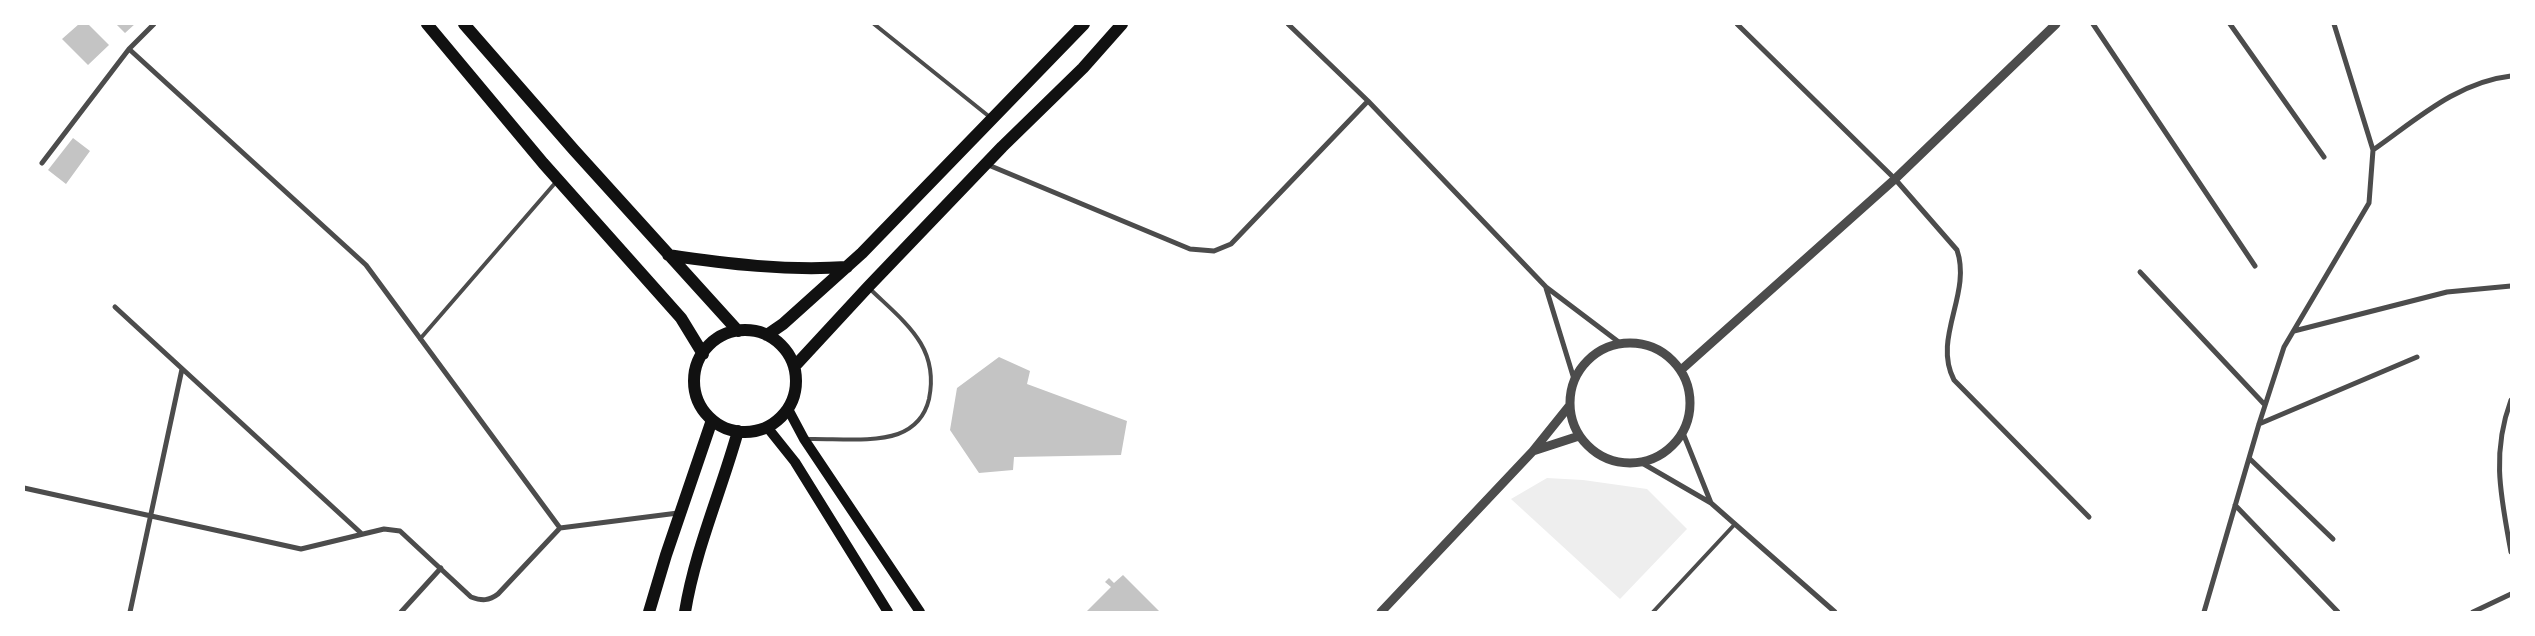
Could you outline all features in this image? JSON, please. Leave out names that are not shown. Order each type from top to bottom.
[{"type":"main road","points":[[426,24],[558,179],[681,318],[702,354]]},
{"type":"main road","points":[[464,24],[668,255],[738,331]]},
{"type":"main road","points":[[767,335],[783,324],[847,267],[1084,24]]},
{"type":"main road","points":[[794,367],[986,164],[1083,68],[1122,24]]},
{"type":"main road","points":[[668,255],[753,267],[814,269],[847,267]]},
{"type":"main road","points":[[738,331],[753,331],[767,335],[779,343],[788,354],[794,367],[796,381],[794,395],[788,409],[779,420],[753,432],[738,432],[712,420],[702,409],[696,396],[694,381],[696,367],[702,354],[712,343],[724,335],[738,331]]},
{"type":"main road","points":[[788,409],[804,439],[920,612]]},
{"type":"main road","points":[[649,612],[680,512],[712,420]]},
{"type":"main road","points":[[767,427],[795,462],[888,612]]},
{"type":"main road","points":[[685,612],[697,559],[738,432]]},
{"type":"street","points":[[42,163],[129,49],[154,24]]},
{"type":"street","points":[[1288,24],[1368,101],[1546,287],[1620,343]]},
{"type":"street","points":[[1737,24],[1895,179],[1957,250],[1961,261],[1961,278],[1949,332],[1946,356],[1948,368],[1954,380],[2089,517]]},
{"type":"street","points":[[1681,370],[1895,179],[2056,24]]},
{"type":"street","points":[[2092,24],[2255,266]]},
{"type":"street","points":[[2230,24],[2324,157]]},
{"type":"street","points":[[2204,612],[2250,459],[2258,424],[2284,347],[2369,203],[2373,150],[2334,24]]},
{"type":"street","points":[[129,49],[366,265],[560,528]]},
{"type":"street","points":[[2373,150],[2456,92],[2490,79],[2511,76]]},
{"type":"street","points":[[986,164],[1190,249],[1214,250],[1231,244],[1368,101]]},
{"type":"street","points":[[2140,272],[2265,405]]},
{"type":"street","points":[[2294,331],[2447,292],[2511,286]]},
{"type":"street","points":[[1546,287],[1574,379]]},
{"type":"street","points":[[115,307],[362,534]]},
{"type":"street","points":[[1620,343],[1647,345],[1666,354],[1681,370],[1689,390],[1690,414],[1683,433],[1671,448],[1654,459],[1642,462],[1622,463],[1598,454],[1579,436],[1571,417],[1570,396],[1574,379],[1586,362],[1600,350],[1620,343]]},
{"type":"street","points":[[2258,424],[2417,357]]},
{"type":"street","points":[[130,612],[182,369]]},
{"type":"street","points":[[2511,400],[2501,434],[2498,465],[2511,552]]},
{"type":"street","points":[[1380,612],[1533,451],[1570,405]]},
{"type":"street","points":[[1683,433],[1712,503]]},
{"type":"street","points":[[1533,451],[1579,436]]},
{"type":"street","points":[[2250,459],[2333,539]]},
{"type":"street","points":[[1642,462],[1712,503],[1835,612]]},
{"type":"street","points":[[24,488],[301,548],[384,529],[400,531],[471,597],[479,600],[490,600],[498,594],[560,528],[680,512]]},
{"type":"street","points":[[2235,505],[2338,612]]},
{"type":"street","points":[[401,612],[441,568]]},
{"type":"street","points":[[2473,612],[2511,594]]},
{"type":"lane","points":[[874,24],[993,119]]},
{"type":"lane","points":[[420,339],[558,179]]},
{"type":"lane","points":[[804,439],[883,438],[898,434],[914,426],[926,411],[932,374],[929,358],[913,332],[868,287]]},
{"type":"lane","points":[[1653,612],[1735,524]]},
{"type":"shaded area","points":[[1547,478],[1583,480],[1647,489],[1687,529],[1620,599],[1511,499]]},
{"type":"building","points":[[79,24],[88,24],[109,45],[88,65],[62,39]]},
{"type":"building","points":[[116,24],[135,24],[125,33]]},
{"type":"building","points":[[73,138],[90,151],[66,184],[48,170]]},
{"type":"building","points":[[999,357],[1030,371],[1027,384],[1127,421],[1121,455],[1014,457],[1013,470],[979,473],[950,430],[957,388]]},
{"type":"building","points":[[1123,575],[1160,612],[1086,612],[1111,587],[1105,582],[1109,578],[1114,583]]}]
